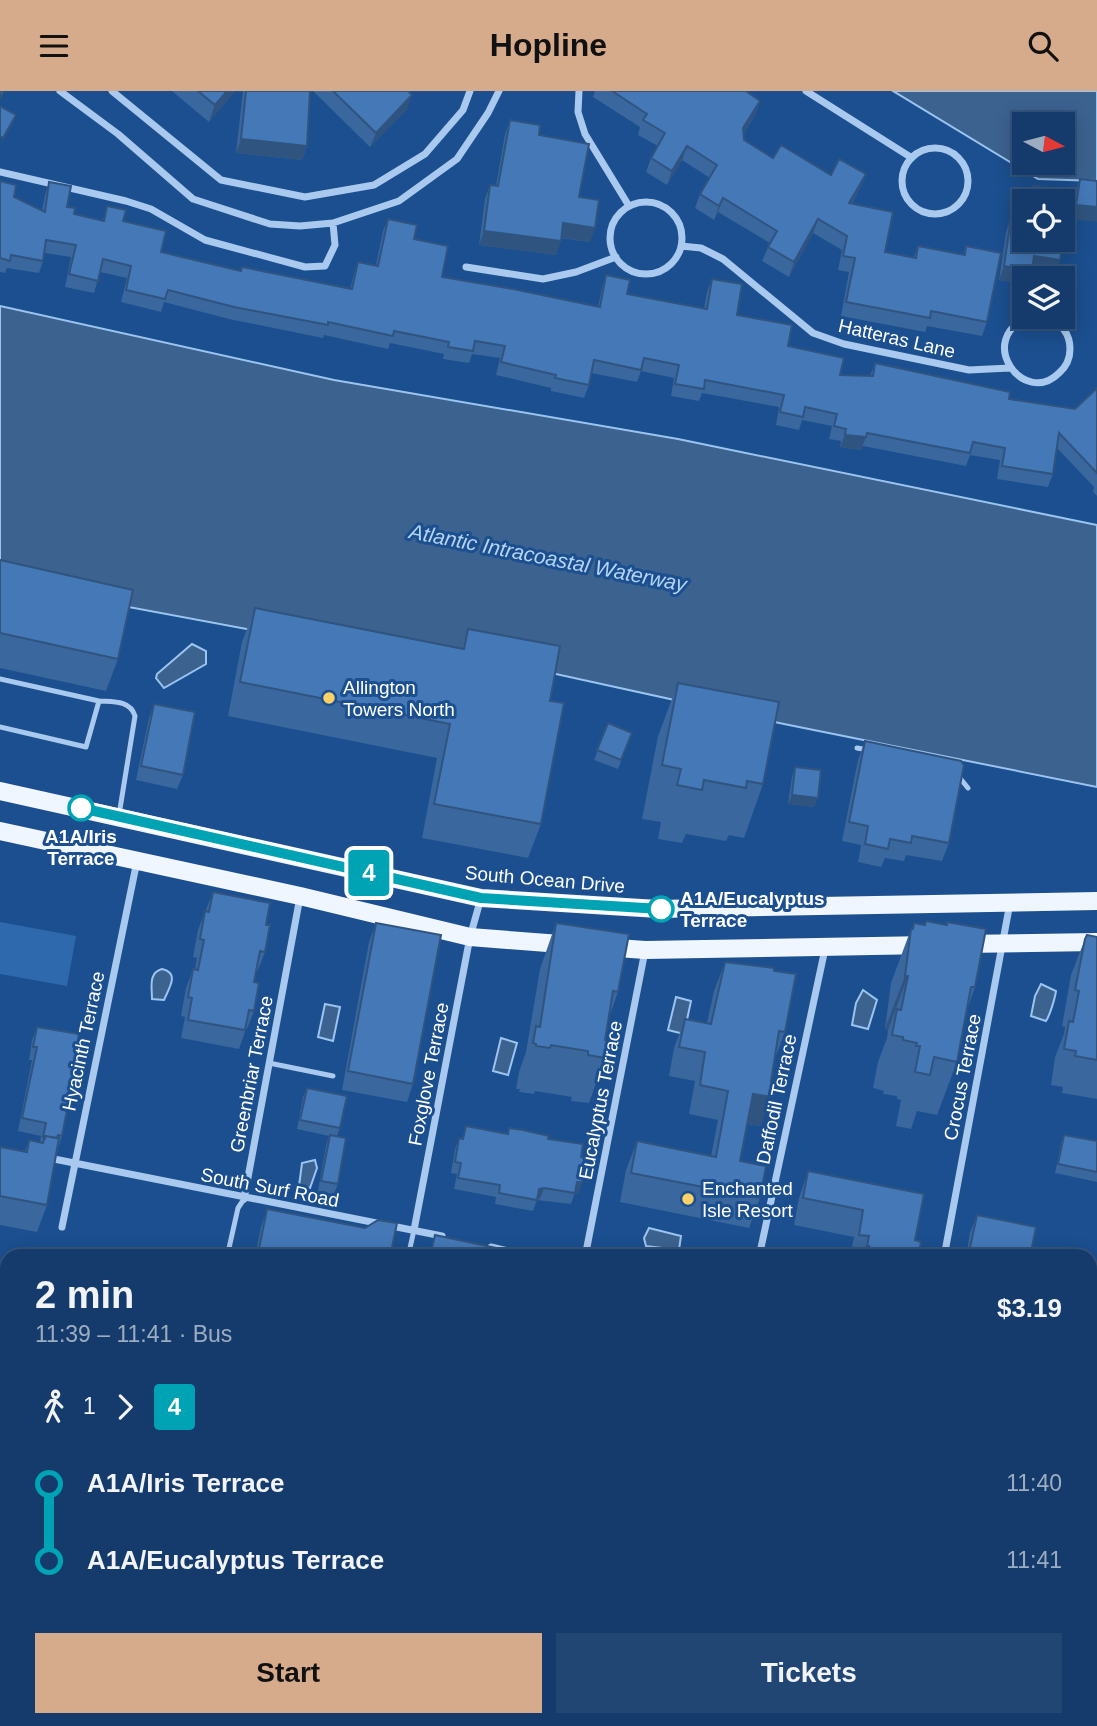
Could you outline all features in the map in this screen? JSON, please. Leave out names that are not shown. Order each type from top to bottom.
[{"type":"main road","name":"South Ocean Drive","points":[[0,791],[481,898],[658,909],[1097,901]]},
{"type":"main road","points":[[0,831],[300,896],[470,937],[645,950],[1097,942]]},
{"type":"street","points":[[60,91],[118,134],[193,199],[270,224],[300,226],[333,223],[399,201],[457,159],[488,113],[499,91]]},
{"type":"street","points":[[112,91],[221,180],[305,197],[374,185],[425,154],[463,110],[470,91]]},
{"type":"street","points":[[579,91],[578,112],[585,134],[629,206]]},
{"type":"street","points":[[806,91],[912,158]]},
{"type":"street","points":[[933,148],[956,156],[967,177],[967,189],[962,200],[942,213],[930,214],[909,202],[903,192],[902,179],[912,158],[933,148]]},
{"type":"street","points":[[0,172],[151,209],[205,240],[305,267],[324,266],[335,245],[333,223]]},
{"type":"street","points":[[652,202],[672,213],[678,223],[681,246],[668,266],[646,274],[634,272],[616,257],[610,234],[620,213],[629,206],[652,202]]},
{"type":"street","name":"Hatteras Lane","points":[[681,246],[701,249],[723,259],[813,333],[844,344],[969,370],[1010,368],[1019,377],[1031,382],[1044,382],[1065,367],[1070,355],[1070,342],[1064,329]]},
{"type":"street","points":[[466,267],[543,279],[576,272],[616,257]]},
{"type":"street","points":[[1010,368],[1005,355],[1005,342],[1012,328]]},
{"type":"street","name":"Hyacinth Terrace","points":[[62,1227],[137,861]]},
{"type":"street","name":"Greenbriar Terrace","points":[[244,1199],[300,896]]},
{"type":"street","name":"Foxglove Terrace","points":[[414,1230],[470,937],[481,898]]},
{"type":"street","name":"Crocus Terrace","points":[[945,1249],[1010,903]]},
{"type":"street","name":"Daffodil Terrace","points":[[761,1249],[825,948]]},
{"type":"street","name":"Eucalyptus Terrace","points":[[587,1249],[645,950]]},
{"type":"street","name":"South Surf Road","points":[[37,1156],[450,1238]]},
{"type":"street","points":[[487,1246],[500,1249]]},
{"type":"lane","points":[[0,679],[99,701],[128,704],[135,716],[119,816]]},
{"type":"lane","points":[[0,727],[86,747],[99,701]]},
{"type":"lane","points":[[857,748],[870,751]]},
{"type":"lane","points":[[951,767],[968,788]]},
{"type":"lane","points":[[269,1063],[333,1076]]},
{"type":"lane","name":"Greenbriar Terrace","points":[[229,1249],[238,1208],[244,1199]]},
{"type":"lane","name":"Foxglove Terrace","points":[[410,1249],[414,1230]]},
{"type":"shaded area","points":[[0,922],[76,936],[67,986],[0,974]]},
{"type":"water","points":[[893,91],[1097,91],[1097,181],[1038,179],[1031,175],[1075,175],[1075,112],[1012,112],[1012,163]]},
{"type":"water","name":"Atlantic Intracoastal Waterway","points":[[0,306],[334,380],[678,439],[1097,525],[1097,787],[784,724],[332,625],[295,638],[0,583]]},
{"type":"water","points":[[192,644],[206,651],[206,664],[164,688],[156,678],[157,674]]},
{"type":"water","points":[[162,969],[171,974],[170,986],[164,1000],[152,999],[153,977]]},
{"type":"water","points":[[1041,984],[1056,991],[1046,1021],[1031,1016],[1035,996]]},
{"type":"water","points":[[863,990],[877,1000],[868,1029],[852,1025],[856,1003]]},
{"type":"water","points":[[676,997],[691,1001],[684,1034],[668,1030]]},
{"type":"water","points":[[325,1004],[340,1007],[333,1041],[318,1037]]},
{"type":"water","points":[[501,1038],[517,1043],[508,1075],[493,1071]]},
{"type":"water","points":[[315,1160],[317,1168],[310,1188],[299,1186],[302,1163]]},
{"type":"water","points":[[649,1228],[681,1236],[679,1249],[646,1246],[644,1238]]},
{"type":"building","points":[[198,91],[227,91],[215,105]]},
{"type":"building","points":[[246,91],[310,91],[307,146],[241,139]]},
{"type":"building","points":[[333,91],[408,91],[412,95],[376,133]]},
{"type":"building","points":[[612,91],[746,91],[760,101],[743,128],[744,140],[773,158],[781,145],[831,175],[839,159],[866,174],[849,203],[893,212],[885,252],[916,258],[918,246],[965,255],[966,246],[1001,253],[987,322],[931,311],[930,318],[846,302],[855,258],[843,256],[847,236],[818,219],[794,262],[768,247],[777,231],[723,198],[719,206],[700,194],[717,165],[687,146],[672,171],[651,158],[665,133],[643,120],[647,114]]},
{"type":"building","points":[[0,106],[16,115],[3,138],[0,136]]},
{"type":"building","points":[[510,120],[540,125],[539,135],[589,144],[579,197],[599,200],[595,228],[563,223],[561,241],[484,231],[490,185],[498,186]]},
{"type":"building","points":[[1080,179],[1097,181],[1097,207],[1076,205]]},
{"type":"building","points":[[0,181],[16,185],[14,197],[45,212],[49,182],[71,186],[67,207],[75,208],[74,214],[104,221],[107,206],[126,210],[123,221],[166,231],[161,252],[241,271],[242,267],[352,289],[358,262],[378,266],[388,219],[417,225],[414,239],[448,246],[442,277],[600,307],[606,275],[630,280],[627,294],[707,309],[712,279],[742,284],[737,315],[792,325],[788,346],[844,358],[840,375],[873,376],[875,363],[1010,392],[1009,399],[1075,409],[1097,388],[1097,473],[1059,433],[1053,474],[1002,466],[1005,448],[973,442],[970,453],[867,433],[866,437],[845,435],[846,429],[834,426],[837,414],[805,407],[803,417],[780,412],[784,395],[705,380],[704,389],[675,384],[679,365],[644,358],[641,370],[594,360],[589,385],[501,362],[505,346],[475,341],[473,351],[448,347],[449,342],[394,331],[393,336],[328,322],[328,325],[234,307],[168,290],[165,299],[126,290],[131,266],[103,259],[98,281],[69,274],[76,245],[46,240],[43,261],[11,255],[10,261],[0,258]]},
{"type":"building","points":[[1033,186],[1055,189],[1033,189]]},
{"type":"building","points":[[1011,218],[1012,252],[1061,252],[1060,260],[1034,256],[1033,266],[1004,266]]},
{"type":"building","points":[[0,560],[133,590],[118,659],[0,633]]},
{"type":"building","points":[[255,608],[464,649],[468,629],[560,646],[550,701],[564,703],[541,824],[434,804],[450,724],[240,682]]},
{"type":"building","points":[[678,683],[779,702],[763,784],[747,781],[746,788],[704,780],[702,790],[677,785],[681,769],[662,765]]},
{"type":"building","points":[[154,704],[195,712],[183,775],[141,766]]},
{"type":"building","points":[[608,723],[632,733],[621,760],[597,750]]},
{"type":"building","points":[[865,741],[961,761],[964,765],[949,843],[912,836],[911,843],[890,839],[888,849],[865,844],[868,826],[849,822]]},
{"type":"building","points":[[795,767],[821,770],[818,798],[792,795]]},
{"type":"building","points":[[213,892],[270,903],[266,925],[270,925],[265,952],[260,951],[254,982],[259,983],[254,1011],[249,1010],[245,1030],[188,1020],[192,998],[188,997],[193,969],[198,970],[204,940],[200,939],[205,911],[209,912]]},
{"type":"building","points":[[926,921],[986,929],[975,987],[971,987],[957,1062],[934,1057],[930,1075],[915,1072],[920,1046],[903,1040],[903,1037],[892,1035],[897,1009],[901,1010],[908,976],[905,976],[911,929],[914,923],[925,925]]},
{"type":"building","points":[[376,923],[441,935],[413,1084],[348,1071]]},
{"type":"building","points":[[556,923],[629,934],[618,992],[613,991],[605,1040],[608,1041],[605,1058],[588,1055],[588,1051],[551,1045],[550,1048],[536,1046],[533,1043],[536,1026],[540,1027]]},
{"type":"building","points":[[1087,935],[1097,937],[1097,1060],[1075,1056],[1076,1051],[1064,1049],[1069,1021],[1073,1022],[1079,991],[1075,990]]},
{"type":"building","points":[[725,962],[774,968],[774,971],[796,974],[785,1032],[779,1031],[771,1097],[753,1094],[740,1161],[766,1166],[760,1198],[631,1173],[637,1141],[716,1157],[728,1091],[700,1085],[705,1052],[679,1047],[685,1019],[711,1024]]},
{"type":"building","points":[[37,1027],[79,1034],[62,1136],[58,1135],[57,1138],[43,1137],[46,1123],[22,1118],[37,1047],[33,1047]]},
{"type":"building","points":[[307,1088],[347,1096],[340,1128],[300,1120]]},
{"type":"building","points":[[466,1126],[508,1134],[509,1128],[523,1130],[549,1136],[548,1139],[583,1144],[581,1157],[586,1158],[582,1182],[577,1182],[575,1193],[539,1189],[537,1200],[499,1193],[500,1185],[458,1178],[461,1163],[455,1162],[459,1138],[463,1139]]},
{"type":"building","points":[[330,1135],[346,1138],[338,1184],[321,1181]]},
{"type":"building","points":[[1064,1135],[1097,1141],[1097,1172],[1058,1164]]},
{"type":"building","points":[[45,1136],[59,1138],[47,1205],[0,1196],[0,1147],[27,1152],[29,1140],[43,1143]]},
{"type":"building","points":[[808,1171],[924,1194],[915,1240],[921,1242],[920,1249],[868,1249],[869,1236],[859,1235],[863,1210],[803,1198]]},
{"type":"building","points":[[267,1209],[365,1228],[378,1220],[397,1223],[392,1249],[259,1249]]},
{"type":"building","points":[[977,1215],[1036,1227],[1032,1249],[970,1249]]},
{"type":"building","points":[[435,1235],[501,1249],[432,1249]]},
{"type":"bus line","name":"4","points":[[81,808],[481,898],[661,909]]},
{"type":"place","name":"Allington Towers North","points":[[329,698]]},
{"type":"place","name":"A1A/Iris Terrace","points":[[81,808]]},
{"type":"place","name":"A1A/Eucalyptus Terrace","points":[[661,909]]},
{"type":"place","name":"Enchanted Isle Resort","points":[[688,1199]]}]
